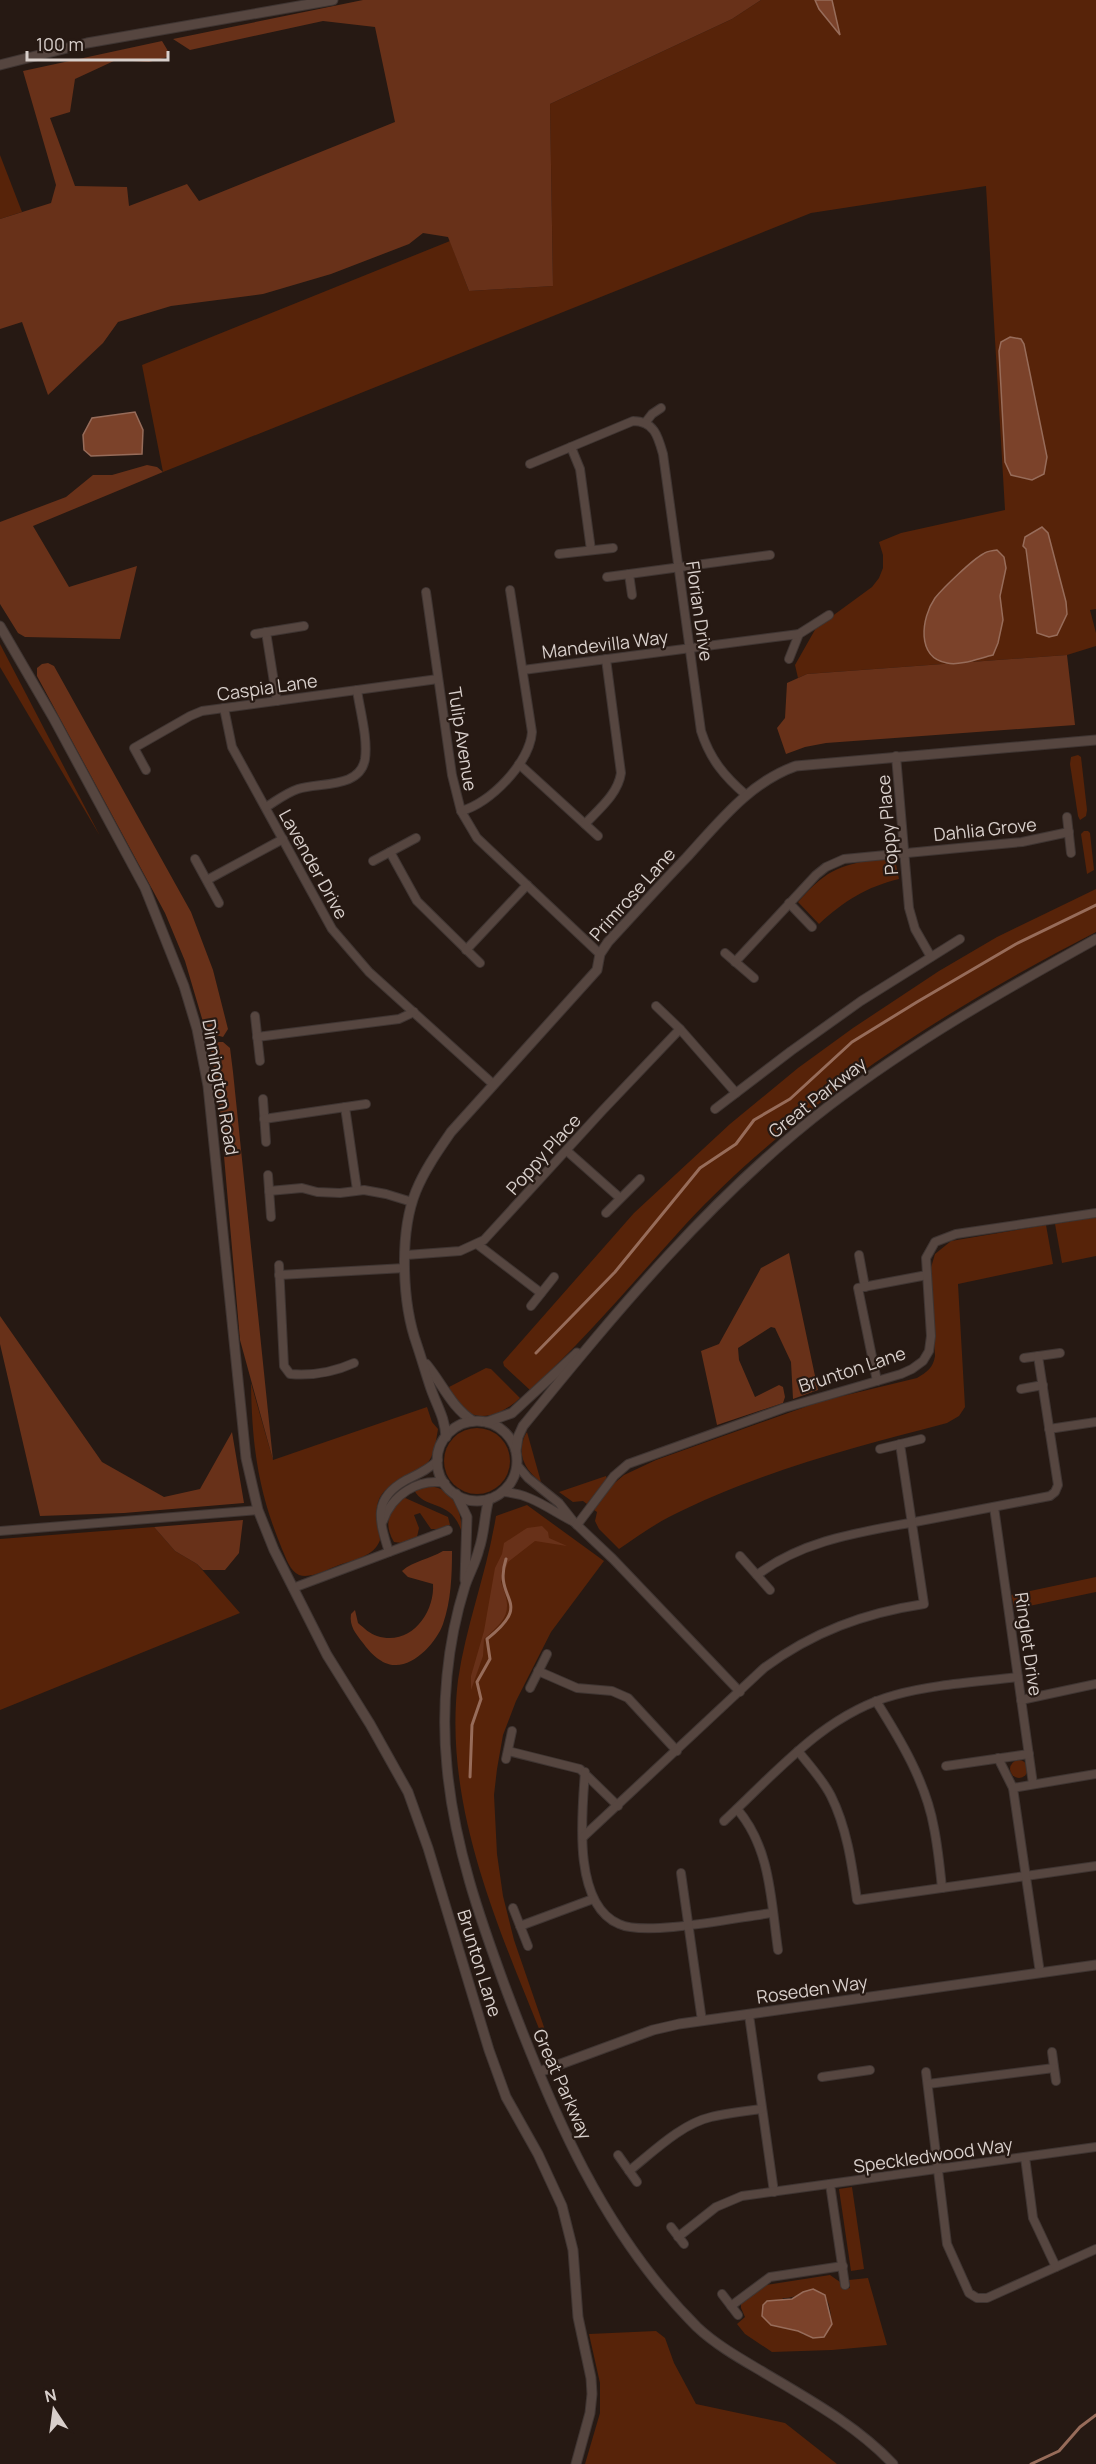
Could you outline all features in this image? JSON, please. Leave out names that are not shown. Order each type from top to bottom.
[{"type":"street","points":[[0,65],[87,44],[333,0]]},
{"type":"street","points":[[530,464],[633,421],[645,423],[661,408]]},
{"type":"street","name":"Florian Drive","points":[[645,423],[655,430],[663,454],[699,720],[705,744],[717,766],[746,795]]},
{"type":"street","points":[[571,447],[580,469],[591,550]]},
{"type":"street","points":[[559,554],[613,548]]},
{"type":"street","points":[[607,577],[770,555]]},
{"type":"street","points":[[629,574],[632,595]]},
{"type":"street","name":"Mandevilla Way","points":[[461,811],[483,802],[530,749],[532,732],[510,590]]},
{"type":"street","name":"Tulip Avenue","points":[[426,592],[452,775],[461,811],[477,838],[600,954]]},
{"type":"street","points":[[789,659],[799,634],[829,615]]},
{"type":"street","name":"Dinnington Road","points":[[0,626],[54,719],[146,888],[184,986],[197,1029],[208,1086],[246,1458],[258,1510],[293,1588]]},
{"type":"street","points":[[255,634],[304,626]]},
{"type":"street","points":[[266,632],[277,701]]},
{"type":"street","name":"Mandevilla Way","points":[[524,670],[799,634]]},
{"type":"street","points":[[585,824],[616,790],[620,781],[621,773],[606,659]]},
{"type":"street","name":"Caspia Lane","points":[[146,770],[134,748],[190,716],[224,708],[438,679]]},
{"type":"street","points":[[266,807],[296,789],[345,780],[357,774],[361,769],[365,752],[357,690]]},
{"type":"street","name":"Lavender Drive","points":[[224,708],[232,747],[332,929],[369,972],[493,1084]]},
{"type":"street","name":"Primrose Lane","points":[[446,1437],[444,1420],[412,1327],[405,1268],[406,1238],[412,1203],[434,1156],[451,1132],[597,969],[600,954],[618,930],[746,795],[761,783],[796,766],[1096,740]]},
{"type":"street","name":"Poppy Place","points":[[896,756],[909,908],[915,929],[932,957]]},
{"type":"street","points":[[519,764],[598,836]]},
{"type":"street","points":[[1067,817],[1071,853]]},
{"type":"street","name":"Dahlia Grove","points":[[735,962],[816,874],[834,862],[862,856],[1022,842],[1069,832]]},
{"type":"street","points":[[373,861],[416,838]]},
{"type":"street","points":[[207,880],[283,839]]},
{"type":"street","points":[[390,852],[417,901],[480,963]]},
{"type":"street","points":[[195,859],[219,903]]},
{"type":"street","points":[[466,950],[527,885]]},
{"type":"street","points":[[789,903],[812,927]]},
{"type":"street","points":[[715,1109],[861,1001],[960,939]]},
{"type":"street","name":"Great Parkway","points":[[517,1465],[516,1450],[523,1426],[598,1333],[684,1238],[759,1165],[828,1106],[896,1057],[983,1001],[1096,939]]},
{"type":"street","points":[[725,953],[754,978]]},
{"type":"street","points":[[656,1006],[680,1029],[736,1093]]},
{"type":"street","points":[[257,1037],[399,1019],[414,1012]]},
{"type":"street","points":[[255,1016],[260,1060]]},
{"type":"street","name":"Poppy Place","points":[[406,1255],[460,1251],[484,1240],[680,1029]]},
{"type":"street","points":[[263,1099],[266,1142]]},
{"type":"street","points":[[264,1119],[366,1104]]},
{"type":"street","points":[[345,1107],[357,1190]]},
{"type":"street","points":[[567,1151],[620,1198]]},
{"type":"street","points":[[268,1175],[271,1217]]},
{"type":"street","points":[[606,1213],[640,1179]]},
{"type":"street","points":[[269,1191],[302,1188],[317,1192],[340,1193],[357,1190],[386,1194],[412,1203]]},
{"type":"street","name":"Brunton Lane","points":[[575,1523],[614,1476],[628,1464],[793,1405],[912,1369],[923,1361],[929,1351],[931,1336],[926,1258],[929,1249],[944,1237],[1096,1213]]},
{"type":"street","points":[[477,1244],[541,1293]]},
{"type":"street","points":[[859,1255],[865,1287]]},
{"type":"street","points":[[279,1265],[284,1366],[290,1374],[302,1375],[334,1371],[354,1363]]},
{"type":"street","points":[[279,1275],[405,1268]]},
{"type":"street","points":[[877,1381],[858,1288],[927,1275]]},
{"type":"street","points":[[531,1306],[554,1277]]},
{"type":"street","name":"Great Parkway","points":[[473,1421],[486,1422],[501,1419],[512,1413],[598,1333]]},
{"type":"street","points":[[1024,1358],[1060,1353]]},
{"type":"street","points":[[757,1575],[772,1563],[840,1536],[1050,1496],[1058,1485],[1038,1356]]},
{"type":"street","name":"Primrose Lane","points":[[424,1362],[438,1379],[455,1407],[473,1421]]},
{"type":"street","points":[[1021,1389],[1043,1385]]},
{"type":"street","points":[[382,1522],[388,1508],[404,1493],[426,1483],[444,1483],[439,1472],[438,1460],[446,1437],[458,1426],[473,1421]]},
{"type":"street","points":[[486,1422],[505,1431],[516,1450]]},
{"type":"street","points":[[1049,1429],[1096,1422]]},
{"type":"street","points":[[880,1449],[921,1439]]},
{"type":"street","points":[[583,1837],[772,1662],[820,1633],[869,1615],[924,1604],[900,1444]]},
{"type":"street","points":[[389,1552],[382,1522],[381,1505],[387,1495],[397,1486],[429,1469],[438,1460]]},
{"type":"street","points":[[517,1465],[528,1478],[559,1503],[575,1523],[613,1559],[740,1692]]},
{"type":"street","points":[[489,1499],[502,1492],[513,1480],[517,1465]]},
{"type":"street","name":"Great Parkway","points":[[444,1483],[455,1493],[467,1517],[465,1588]]},
{"type":"street","points":[[502,1492],[516,1492],[530,1497],[575,1523]]},
{"type":"street","name":"Great Parkway","points":[[455,1493],[471,1500],[489,1499],[479,1550],[465,1588],[452,1647],[446,1692],[447,1766],[453,1811],[468,1878],[488,1940],[538,2073],[573,2149],[616,2226],[663,2291],[700,2330],[734,2355],[826,2410],[870,2443],[893,2464]]},
{"type":"street","name":"Ringlet Drive","points":[[994,1507],[1033,1784]]},
{"type":"street","points":[[0,1531],[258,1510]]},
{"type":"street","points":[[293,1588],[448,1530]]},
{"type":"street","points":[[740,1556],[770,1590]]},
{"type":"street","name":"Brunton Lane","points":[[293,1588],[327,1655],[370,1724],[408,1792],[428,1848],[489,2050],[506,2097],[538,2154],[562,2206],[573,2250],[578,2318],[591,2378],[592,2394],[590,2413],[576,2464]]},
{"type":"street","points":[[530,1688],[547,1654]]},
{"type":"street","points":[[538,1671],[577,1688],[612,1692],[628,1698],[677,1751]]},
{"type":"street","points":[[724,1821],[816,1735],[843,1716],[876,1701],[912,1691],[1018,1677]]},
{"type":"street","points":[[1021,1700],[1096,1684]]},
{"type":"street","points":[[876,1701],[903,1745],[928,1806],[934,1826],[942,1888]]},
{"type":"street","points":[[506,1760],[512,1731]]},
{"type":"street","points":[[508,1750],[580,1769],[618,1806]]},
{"type":"street","points":[[798,1751],[821,1780],[838,1813],[852,1863],[857,1900],[1096,1866]]},
{"type":"street","points":[[946,1766],[1029,1754]]},
{"type":"street","points":[[998,1758],[1013,1788],[1040,1973]]},
{"type":"street","points":[[585,1772],[583,1837],[587,1877],[593,1899],[607,1917],[620,1925],[650,1929],[772,1912]]},
{"type":"street","points":[[1013,1788],[1096,1774]]},
{"type":"street","points":[[737,1809],[753,1831],[766,1867],[777,1950]]},
{"type":"street","points":[[681,1873],[702,2021]]},
{"type":"street","points":[[520,1926],[593,1899]]},
{"type":"street","points":[[513,1908],[528,1946]]},
{"type":"street","name":"Roseden Way","points":[[538,2073],[653,2030],[1096,1965]]},
{"type":"street","points":[[749,2015],[774,2192]]},
{"type":"street","points":[[1052,2052],[1056,2081]]},
{"type":"street","points":[[928,2084],[1054,2068]]},
{"type":"street","points":[[822,2077],[870,2070]]},
{"type":"street","points":[[926,2072],[947,2244],[973,2296],[987,2298],[1096,2250]]},
{"type":"street","points":[[629,2170],[687,2127],[709,2117],[762,2109]]},
{"type":"street","name":"Speckledwood Way","points":[[678,2236],[728,2201],[742,2196],[1096,2147]]},
{"type":"street","points":[[618,2155],[637,2182]]},
{"type":"street","points":[[1025,2157],[1033,2218],[1056,2267]]},
{"type":"street","points":[[830,2184],[845,2284]]},
{"type":"street","points":[[672,2227],[684,2244]]},
{"type":"street","points":[[731,2306],[770,2277],[843,2266]]},
{"type":"street","points":[[722,2294],[738,2315]]},
{"type":"shaded area","points":[[363,0],[761,0],[732,19],[550,104],[553,286],[469,291],[448,237],[423,233],[409,244],[331,274],[263,294],[171,306],[118,322],[103,343],[48,395],[22,322],[0,329],[0,219],[51,203],[56,185],[23,71],[162,41],[168,51],[168,57],[149,62],[116,60],[75,79],[70,112],[50,118],[75,186],[127,187],[129,206],[187,184],[199,201],[395,122],[375,27],[323,21],[190,50],[173,39]]},
{"type":"shaded area","points":[[761,0],[815,0],[819,9],[839,34],[832,0],[1096,0],[1096,609],[1090,610],[1096,633],[1096,646],[1067,655],[807,674],[798,678],[795,665],[816,628],[872,587],[879,578],[883,568],[883,555],[879,542],[901,533],[1005,510],[986,186],[811,213],[163,472],[142,365],[450,241],[469,291],[553,286],[550,104],[732,19]]},
{"type":"shaded area","points":[[815,0],[832,0],[840,35],[819,9]]},
{"type":"shaded area","points":[[0,155],[22,212],[0,219]]},
{"type":"shaded area","points":[[1010,337],[1021,339],[1024,344],[1047,457],[1044,474],[1032,480],[1011,475],[1005,462],[999,351],[1001,342]]},
{"type":"shaded area","points":[[135,412],[143,430],[142,454],[91,456],[84,450],[83,435],[92,418]]},
{"type":"shaded area","points":[[147,465],[157,467],[163,472],[33,526],[69,587],[137,566],[120,639],[25,637],[18,633],[0,604],[0,522],[66,497],[93,475],[112,475]]},
{"type":"shaded area","points":[[1042,527],[1048,533],[1067,614],[1057,635],[1049,637],[1037,633],[1026,549],[1023,546],[1025,537]]},
{"type":"shaded area","points":[[997,550],[1004,557],[1006,568],[1000,596],[1003,620],[993,655],[958,663],[937,660],[930,654],[924,636],[924,626],[930,606],[939,593],[972,562],[985,553]]},
{"type":"shaded area","points":[[0,644],[100,836],[0,667]]},
{"type":"shaded area","points":[[1067,655],[1075,725],[826,743],[786,754],[777,728],[785,718],[787,683],[807,674]]},
{"type":"shaded area","points":[[48,663],[54,666],[191,912],[213,970],[228,1029],[223,1037],[206,1032],[185,961],[165,913],[37,676],[37,668]]},
{"type":"shaded area","points":[[1078,755],[1081,757],[1087,810],[1086,816],[1080,820],[1070,764],[1071,757]]},
{"type":"shaded area","points":[[1084,831],[1090,833],[1094,870],[1087,874],[1081,834]]},
{"type":"shaded area","points":[[886,857],[895,859],[899,879],[876,886],[856,896],[837,908],[819,924],[798,902],[819,881],[837,869]]},
{"type":"shaded area","points":[[1096,889],[1096,932],[1009,979],[923,1031],[801,1118],[713,1196],[590,1330],[530,1390],[504,1366],[503,1362],[634,1213],[730,1124],[798,1068],[939,971],[997,937]]},
{"type":"shaded area","points":[[223,1042],[230,1048],[273,1460],[240,1340],[220,1110],[211,1049],[215,1043]]},
{"type":"shaded area","points":[[1096,1217],[1096,1256],[1062,1263],[1055,1224]]},
{"type":"shaded area","points":[[1046,1225],[1053,1264],[958,1284],[965,1407],[959,1416],[947,1423],[805,1462],[736,1487],[669,1517],[619,1549],[599,1529],[595,1521],[597,1512],[594,1510],[611,1486],[624,1475],[656,1460],[822,1401],[917,1378],[924,1374],[931,1367],[935,1356],[930,1271],[935,1254],[951,1241]]},
{"type":"shaded area","points":[[789,1253],[818,1390],[793,1399],[791,1362],[775,1328],[771,1327],[738,1348],[739,1360],[755,1397],[779,1385],[783,1387],[785,1397],[783,1403],[717,1425],[701,1351],[719,1344],[761,1268]]},
{"type":"shaded area","points":[[0,1316],[102,1462],[164,1497],[200,1489],[232,1432],[244,1503],[124,1513],[40,1516],[0,1344]]},
{"type":"shaded area","points":[[486,1368],[491,1369],[520,1398],[493,1415],[477,1416],[462,1408],[449,1387]]},
{"type":"shaded area","points":[[251,1383],[273,1460],[427,1407],[432,1422],[438,1429],[433,1454],[424,1467],[394,1483],[382,1494],[377,1512],[380,1540],[368,1554],[309,1576],[299,1575],[291,1567],[274,1528],[262,1488],[255,1448]]},
{"type":"shaded area","points":[[477,1428],[490,1431],[500,1438],[507,1448],[510,1461],[507,1474],[500,1484],[490,1491],[477,1494],[464,1491],[454,1484],[447,1474],[444,1461],[447,1448],[454,1438],[464,1431]]},
{"type":"shaded area","points":[[527,1432],[541,1482],[530,1472],[523,1460],[523,1439]]},
{"type":"shaded area","points":[[606,1476],[607,1479],[587,1504],[583,1501],[573,1502],[559,1492]]},
{"type":"shaded area","points":[[430,1486],[438,1488],[451,1497],[458,1510],[462,1533],[452,1514],[425,1501],[414,1490]]},
{"type":"shaded area","points":[[403,1497],[448,1517],[450,1525],[431,1529],[420,1513],[414,1515],[419,1528],[417,1537],[402,1543],[394,1542],[389,1529],[389,1518],[394,1507]]},
{"type":"shaded area","points":[[527,1505],[604,1561],[551,1632],[516,1701],[503,1735],[497,1769],[494,1795],[497,1854],[503,1896],[514,1940],[545,2030],[540,2031],[491,1904],[477,1860],[458,1771],[455,1726],[462,1659],[496,1516]]},
{"type":"shaded area","points":[[243,1520],[239,1553],[225,1570],[203,1570],[175,1551],[154,1527]]},
{"type":"shaded area","points":[[542,1526],[548,1532],[549,1538],[567,1546],[535,1541],[508,1562],[501,1582],[507,1601],[506,1614],[498,1626],[484,1639],[483,1656],[471,1690],[471,1676],[484,1631],[495,1568],[502,1554],[504,1543],[527,1528]]},
{"type":"shaded area","points":[[154,1527],[175,1551],[197,1564],[240,1613],[0,1710],[0,1539]]},
{"type":"shaded area","points":[[443,1551],[452,1551],[452,1570],[448,1606],[440,1631],[425,1651],[411,1661],[391,1665],[382,1661],[369,1651],[356,1633],[352,1626],[351,1614],[355,1610],[358,1623],[377,1636],[400,1637],[410,1632],[425,1616],[430,1606],[433,1584],[408,1577],[402,1571]]},
{"type":"shaded area","points":[[1096,1577],[1096,1592],[1015,1609],[1011,1595]]},
{"type":"shaded area","points":[[1019,1760],[1025,1763],[1028,1769],[1025,1775],[1019,1778],[1013,1775],[1010,1769],[1013,1763]]},
{"type":"shaded area","points":[[852,2187],[864,2269],[851,2271],[839,2189]]},
{"type":"shaded area","points":[[830,2275],[840,2282],[842,2289],[850,2288],[849,2280],[868,2278],[887,2345],[772,2352],[745,2334],[737,2324],[745,2317],[741,2303],[766,2285]],"holes":[[[813,2289],[819,2291],[828,2302],[832,2324],[804,2335],[798,2331],[771,2325],[783,2298]]]},
{"type":"shaded area","points":[[813,2289],[825,2295],[832,2324],[824,2337],[813,2338],[798,2331],[771,2325],[762,2316],[763,2305],[767,2301],[792,2299]]},
{"type":"shaded area","points":[[656,2331],[665,2338],[674,2363],[696,2404],[785,2423],[837,2464],[585,2464],[600,2413],[600,2383],[589,2334]]},
{"type":"waterway","points":[[536,1353],[615,1272],[700,1168],[736,1144],[754,1120],[790,1099],[852,1042],[1016,944],[1096,905]]},
{"type":"waterway","points":[[470,1777],[472,1725],[481,1699],[477,1682],[490,1659],[487,1639],[509,1616],[511,1608],[504,1584],[503,1573],[506,1559]]},
{"type":"waterway","points":[[1031,2464],[1059,2451],[1080,2427],[1096,2415]]}]
